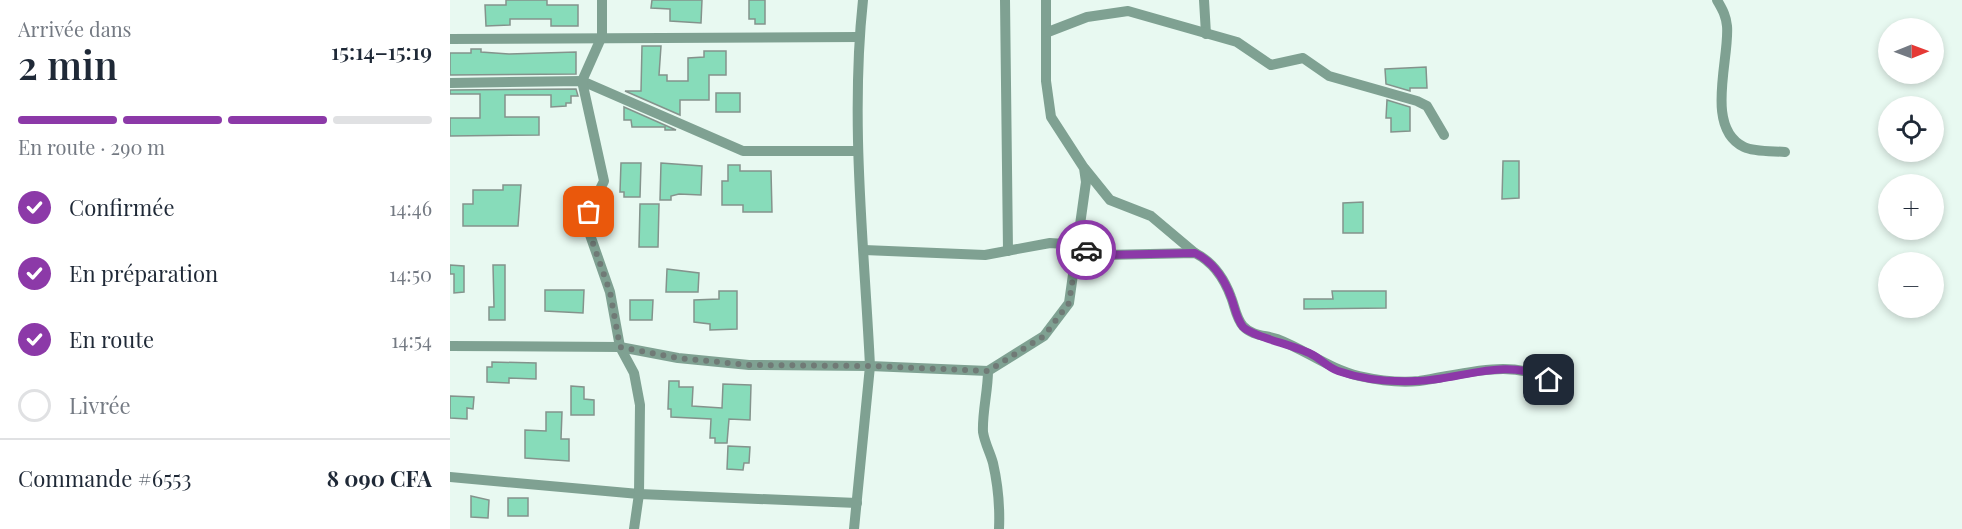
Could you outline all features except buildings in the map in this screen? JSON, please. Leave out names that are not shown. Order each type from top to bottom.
[{"type":"street","points":[[602,0],[602,36],[582,81],[604,181],[589,212],[589,232],[610,292],[620,347],[634,373],[640,405],[639,494],[634,529]]},
{"type":"street","points":[[854,529],[870,366],[858,151],[859,37],[863,0]]},
{"type":"street","points":[[1005,0],[1008,251]]},
{"type":"street","points":[[1046,0],[1048,32],[1046,81],[1051,117],[1084,168],[1110,200],[1151,216],[1215,267],[1230,295],[1238,320],[1251,333],[1275,339],[1312,354],[1335,370],[1363,377],[1416,381],[1492,369],[1539,374],[1556,385]]},
{"type":"street","points":[[1204,0],[1206,34]]},
{"type":"street","points":[[1717,0],[1725,14],[1727,28],[1721,92],[1724,117],[1730,137],[1745,148],[1785,152]]},
{"type":"street","points":[[1048,32],[1087,17],[1128,11],[1237,42],[1271,64],[1303,58],[1329,76],[1417,100],[1427,106],[1444,135]]},
{"type":"street","points":[[450,39],[602,36],[859,37]]},
{"type":"street","points":[[450,83],[582,81],[743,151],[858,151]]},
{"type":"street","points":[[450,346],[620,347],[678,358],[749,365],[870,366],[988,371],[1044,336],[1069,303],[1086,182],[1084,168]]},
{"type":"street","points":[[864,250],[984,255],[1036,244],[1078,245],[1090,253],[1105,255],[1195,253]]},
{"type":"street","points":[[988,371],[983,429],[986,447],[992,460],[1000,506],[999,529]]},
{"type":"street","points":[[450,477],[639,494],[857,503]]},
{"type":"way so far","points":[[589,212],[589,232],[594,252],[610,292],[620,347],[678,358],[749,365],[870,366],[988,371],[1019,354],[1044,336],[1069,303],[1078,245],[1086,250]]},
{"type":"route","points":[[1086,250],[1090,253],[1105,255],[1195,253],[1206,258],[1215,267],[1223,281],[1238,320],[1244,327],[1251,333],[1275,339],[1312,354],[1335,370],[1363,377],[1416,381],[1492,369],[1539,374],[1549,380]]}]
